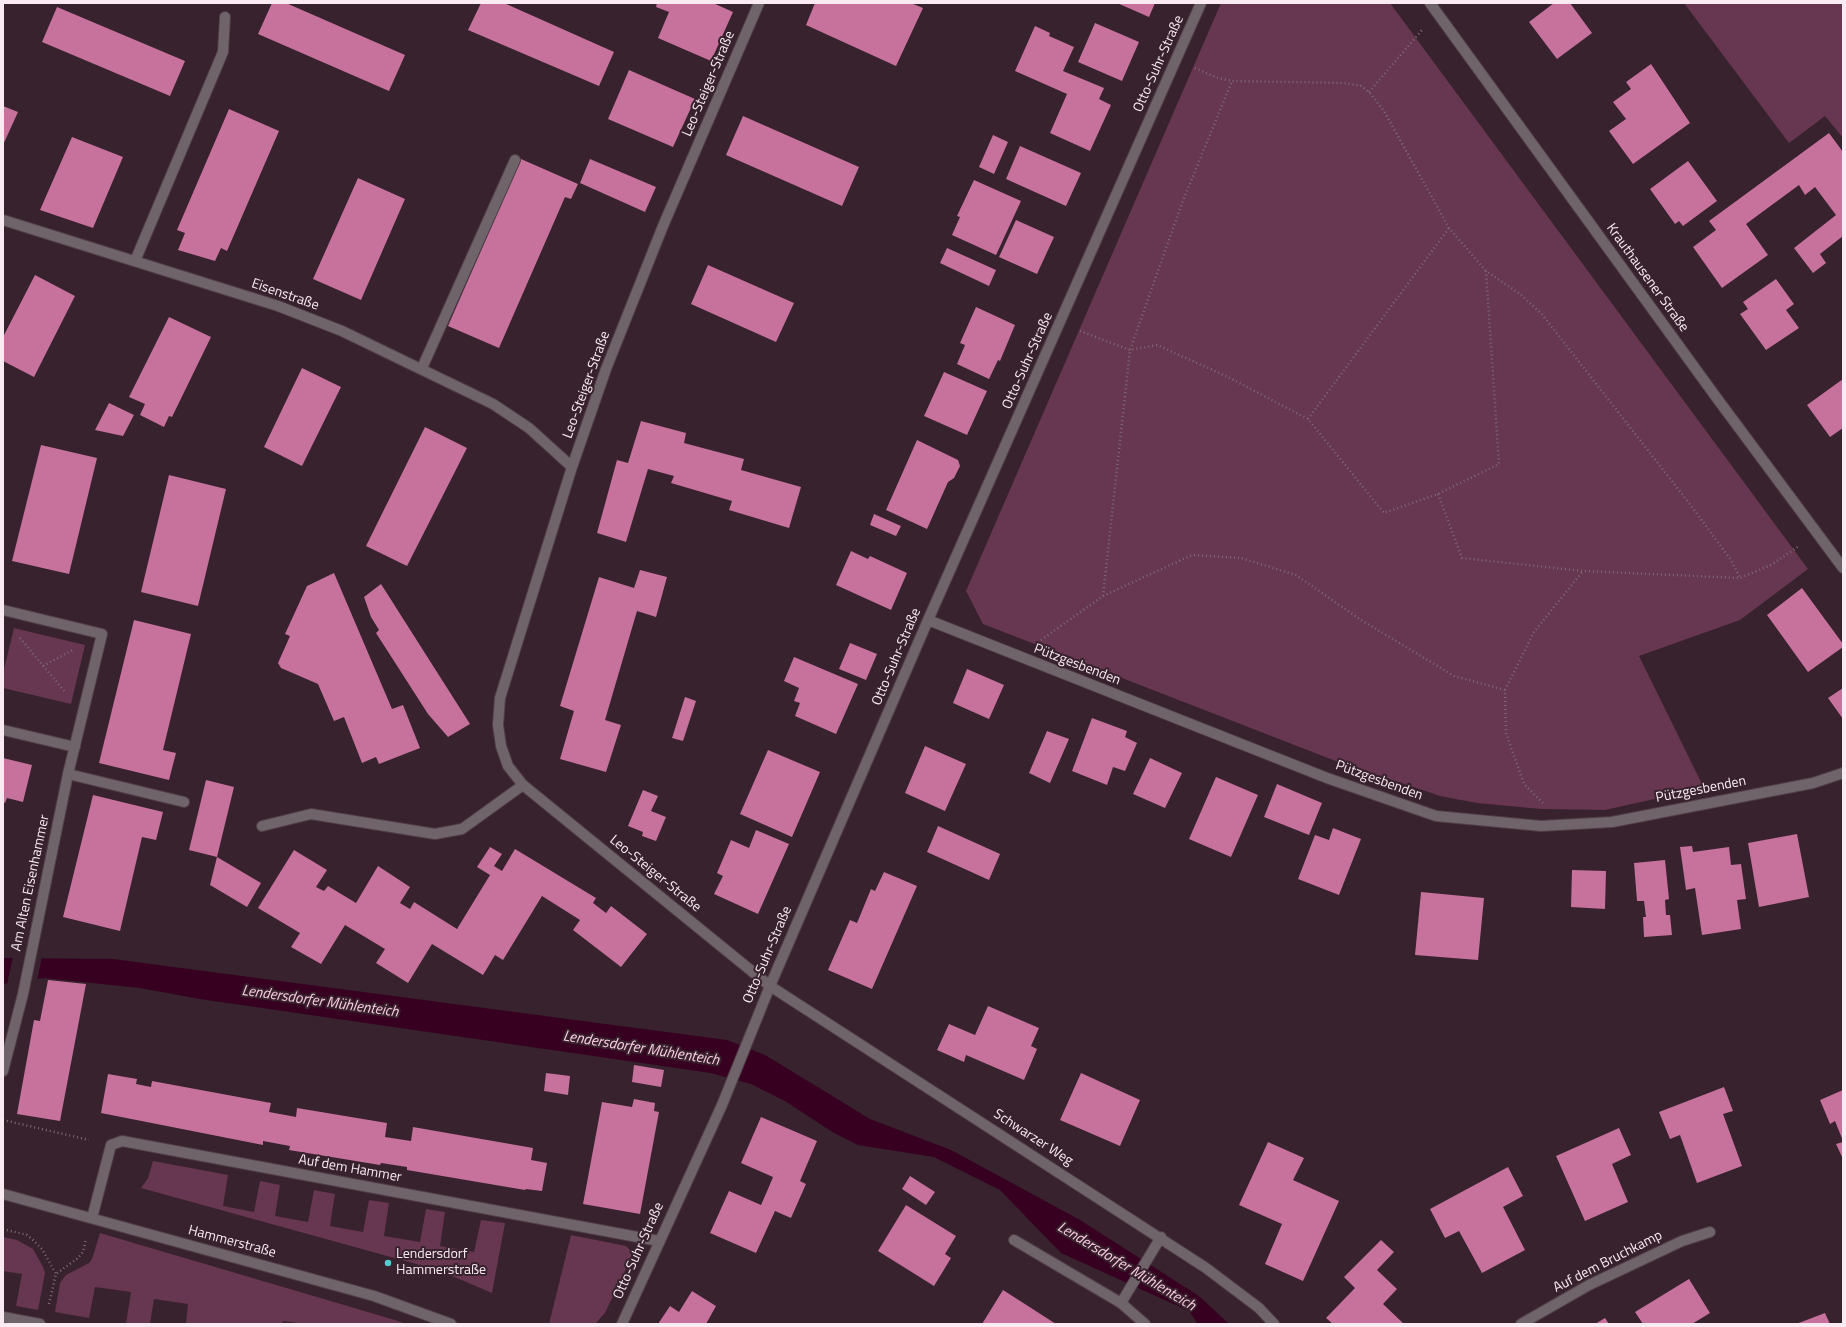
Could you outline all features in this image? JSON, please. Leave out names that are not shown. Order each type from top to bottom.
[{"type":"street","name":"Leo-Steiger-Straße","points":[[759,3],[663,226],[606,369],[572,467],[500,698],[498,725],[501,746],[508,766],[523,785],[770,986]]},
{"type":"street","name":"Otto-Suhr-Straße","points":[[622,1324],[722,1105],[770,986],[928,620],[1201,3]]},
{"type":"street","name":"Krauthausener Straße","points":[[1430,3],[1843,568]]},
{"type":"street","points":[[135,261],[223,52],[225,17]]},
{"type":"street","points":[[422,368],[515,160]]},
{"type":"street","name":"Eisenstraße","points":[[3,220],[278,306],[342,331],[422,368],[493,404],[529,428],[572,467]]},
{"type":"street","name":"Am Alten Eisenhammer","points":[[3,610],[102,634],[68,774],[23,994],[3,1071]]},
{"type":"street","name":"Pützgesbenden","points":[[928,620],[1017,657],[1327,778],[1436,816],[1541,826],[1612,822],[1813,783],[1843,773]]},
{"type":"street","points":[[3,730],[74,747]]},
{"type":"street","points":[[68,774],[184,802]]},
{"type":"street","points":[[262,826],[311,814],[435,834],[462,829],[523,785]]},
{"type":"street","name":"Schwarzer Weg","points":[[770,986],[1206,1268],[1259,1308],[1274,1324]]},
{"type":"street","name":"Auf dem Hammer","points":[[92,1218],[111,1145],[122,1141],[561,1221],[659,1241]]},
{"type":"street","name":"Hammerstraße","points":[[3,1194],[374,1296],[451,1324]]},
{"type":"street","name":"Auf dem Bruchkamp","points":[[1521,1324],[1589,1285],[1682,1241],[1710,1232]]},
{"type":"street","points":[[1120,1303],[1161,1238]]},
{"type":"street","points":[[1014,1240],[1120,1303],[1145,1324]]},
{"type":"street","points":[[3,1317],[40,1324]]},
{"type":"path","points":[[1369,92],[1437,13]]},
{"type":"path","points":[[1177,59],[1218,78],[1232,81],[1345,83],[1361,86],[1369,92],[1384,111],[1449,228],[1486,271],[1520,294],[1541,313],[1689,503],[1731,560],[1740,578]]},
{"type":"path","points":[[1103,596],[1130,350],[1182,204],[1232,81]]},
{"type":"path","points":[[1308,419],[1449,228]]},
{"type":"path","points":[[1060,324],[1130,350],[1157,345],[1226,376],[1308,419],[1384,513],[1438,494],[1499,464],[1486,271]]},
{"type":"path","points":[[1438,494],[1462,558],[1583,571],[1740,578],[1771,564],[1818,534]]},
{"type":"path","points":[[1017,657],[1103,596],[1192,554],[1241,558],[1296,575],[1361,620],[1454,676],[1505,690]]},
{"type":"path","points":[[1565,825],[1524,784],[1506,733],[1505,690],[1534,632],[1583,571]]},
{"type":"path","points":[[20,613],[15,632],[68,695],[86,699]]},
{"type":"path","points":[[3,1120],[74,1136]]},
{"type":"path","points":[[48,1310],[56,1274],[78,1258],[83,1252],[92,1218]]},
{"type":"path","points":[[3,1229],[26,1235],[33,1240],[42,1249],[56,1274]]},
{"type":"shaded area","points":[[1221,3],[1390,3],[1808,569],[1740,620],[1639,656],[1704,788],[1605,810],[1541,809],[1477,803],[1440,796],[1333,760],[983,624],[966,591]]},
{"type":"shaded area","points":[[1684,3],[1843,3],[1843,138],[1825,116],[1789,143]]},
{"type":"shaded area","points":[[14,628],[85,645],[71,704],[3,688],[3,673]]},
{"type":"shaded area","points":[[153,1161],[228,1175],[223,1206],[254,1212],[260,1181],[280,1185],[275,1216],[308,1222],[314,1190],[335,1194],[330,1226],[363,1232],[369,1200],[389,1203],[384,1236],[420,1242],[426,1209],[445,1212],[440,1246],[474,1252],[481,1220],[505,1223],[492,1293],[438,1270],[141,1188],[148,1178]]},
{"type":"shaded area","points":[[100,1233],[406,1324],[305,1324],[283,1321],[282,1324],[186,1324],[188,1304],[154,1299],[150,1324],[126,1324],[131,1292],[95,1287],[89,1318],[55,1312],[60,1283],[66,1275],[89,1263],[92,1259]]},
{"type":"shaded area","points":[[571,1235],[626,1246],[631,1251],[631,1258],[605,1313],[595,1324],[549,1324]]},
{"type":"shaded area","points":[[3,1237],[17,1240],[33,1249],[43,1267],[45,1273],[38,1310],[16,1306],[22,1274],[3,1271]]},
{"type":"water","name":"Lendersdorfer Mühlenteich","points":[[3,958],[113,959],[727,1040],[765,1055],[870,1119],[951,1150],[1080,1220],[1199,1296],[1229,1324],[1198,1324],[1189,1311],[1061,1253],[1000,1190],[934,1157],[858,1145],[834,1133],[785,1101],[751,1084],[711,1073],[200,999],[140,988],[44,978],[3,984]]},
{"type":"pier","points":[[13,956],[42,956],[37,981],[7,985]]},
{"type":"building","points":[[272,3],[286,3],[405,55],[389,91],[258,34]]},
{"type":"building","points":[[481,3],[504,3],[614,52],[599,86],[468,30]]},
{"type":"building","points":[[657,3],[713,3],[733,12],[711,61],[658,38],[669,12],[656,7]]},
{"type":"building","points":[[815,3],[911,3],[923,8],[896,66],[806,25]]},
{"type":"building","points":[[1117,3],[1155,3],[1149,17]]},
{"type":"building","points":[[1554,3],[1570,3],[1592,33],[1557,59],[1529,22]]},
{"type":"building","points":[[57,7],[185,61],[170,96],[42,42]]},
{"type":"building","points":[[1095,23],[1139,42],[1122,81],[1078,62]]},
{"type":"building","points":[[1035,26],[1050,33],[1049,36],[1074,47],[1063,71],[1104,88],[1099,99],[1111,105],[1090,151],[1050,133],[1067,94],[1015,71]]},
{"type":"building","points":[[1651,64],[1690,123],[1633,164],[1609,131],[1626,119],[1613,102],[1631,89],[1626,82]]},
{"type":"building","points":[[629,70],[695,99],[673,147],[608,119]]},
{"type":"building","points":[[3,106],[18,112],[3,145]]},
{"type":"building","points":[[229,109],[279,131],[227,251],[221,248],[215,261],[178,250],[185,233],[177,230]]},
{"type":"building","points":[[743,116],[859,167],[842,206],[726,155]]},
{"type":"building","points":[[1829,133],[1843,152],[1843,236],[1820,254],[1826,263],[1813,273],[1794,248],[1836,215],[1815,187],[1805,195],[1799,185],[1746,224],[1768,255],[1722,288],[1693,247],[1716,230],[1709,221]]},
{"type":"building","points":[[993,135],[1008,142],[994,174],[979,167]]},
{"type":"building","points":[[72,137],[123,157],[93,228],[40,210]]},
{"type":"building","points":[[1020,146],[1081,173],[1066,206],[1006,179]]},
{"type":"building","points":[[521,159],[578,184],[571,199],[565,197],[499,348],[448,326]]},
{"type":"building","points":[[590,159],[656,187],[645,212],[580,183]]},
{"type":"building","points":[[1688,161],[1717,201],[1683,226],[1679,221],[1675,224],[1650,189]]},
{"type":"building","points":[[358,178],[405,199],[361,300],[313,279]]},
{"type":"building","points":[[974,180],[1021,201],[996,255],[952,235],[960,217],[957,216]]},
{"type":"building","points":[[1016,220],[1054,237],[1037,274],[999,257]]},
{"type":"building","points":[[947,248],[996,270],[989,286],[940,263]]},
{"type":"building","points":[[708,265],[794,303],[776,342],[691,304]]},
{"type":"building","points":[[35,275],[75,296],[34,377],[3,361],[3,337]]},
{"type":"building","points":[[1776,279],[1794,304],[1786,310],[1799,328],[1766,350],[1740,314],[1748,309],[1743,302]]},
{"type":"building","points":[[976,307],[1015,325],[1000,361],[998,360],[989,379],[957,364],[965,345],[960,343]]},
{"type":"building","points":[[169,317],[211,337],[172,417],[169,416],[164,427],[140,415],[145,404],[129,397]]},
{"type":"building","points":[[302,368],[341,387],[302,466],[264,447]]},
{"type":"building","points":[[944,372],[987,391],[967,435],[924,416]]},
{"type":"building","points":[[1843,379],[1843,428],[1830,437],[1807,405]]},
{"type":"building","points":[[109,403],[134,415],[123,436],[95,430]]},
{"type":"building","points":[[641,421],[686,433],[684,443],[744,459],[741,470],[801,487],[789,528],[729,510],[732,501],[671,483],[674,476],[648,469],[626,542],[597,533],[617,460],[628,463]]},
{"type":"building","points":[[425,427],[467,448],[407,566],[366,546]]},
{"type":"building","points":[[917,440],[958,460],[960,466],[954,478],[948,482],[927,529],[886,510]]},
{"type":"building","points":[[41,445],[97,458],[69,574],[12,561]]},
{"type":"building","points":[[169,475],[226,489],[198,606],[141,592]]},
{"type":"building","points":[[874,514],[901,526],[896,536],[870,525]]},
{"type":"building","points":[[851,551],[868,559],[870,556],[907,573],[891,610],[836,585]]},
{"type":"building","points":[[640,570],[667,577],[656,617],[637,611],[605,720],[621,725],[606,772],[560,759],[574,711],[560,706],[599,577],[634,588]]},
{"type":"building","points":[[334,573],[392,709],[403,705],[420,748],[379,764],[376,757],[362,763],[344,717],[334,721],[318,684],[281,668],[278,663],[290,636],[285,634],[307,586]]},
{"type":"building","points":[[381,584],[470,724],[448,737],[428,714],[376,633],[379,630],[371,617],[364,597]]},
{"type":"building","points":[[1802,588],[1843,644],[1843,647],[1808,672],[1767,615]]},
{"type":"building","points":[[134,620],[191,634],[163,750],[176,753],[169,780],[99,763]]},
{"type":"building","points":[[850,643],[877,654],[866,680],[839,669]]},
{"type":"building","points":[[794,657],[858,684],[836,734],[795,716],[800,703],[794,701],[799,688],[784,681]]},
{"type":"building","points":[[967,669],[1004,685],[989,719],[953,703]]},
{"type":"building","points":[[1843,688],[1843,719],[1828,698]]},
{"type":"building","points":[[685,697],[696,701],[683,741],[672,738]]},
{"type":"building","points":[[1092,718],[1127,731],[1125,737],[1137,743],[1125,771],[1113,767],[1107,785],[1072,771]]},
{"type":"building","points":[[1047,731],[1069,739],[1050,783],[1029,773]]},
{"type":"building","points":[[925,746],[966,764],[945,811],[905,793]]},
{"type":"building","points":[[768,750],[820,772],[792,837],[740,814]]},
{"type":"building","points":[[3,758],[32,765],[23,802],[7,798],[5,803],[3,802]]},
{"type":"building","points":[[1150,758],[1182,773],[1165,808],[1133,794]]},
{"type":"building","points":[[1216,777],[1258,795],[1231,857],[1189,839]]},
{"type":"building","points":[[206,780],[234,787],[217,857],[189,850]]},
{"type":"building","points":[[1277,784],[1322,803],[1309,835],[1264,817]]},
{"type":"building","points":[[643,790],[658,796],[651,811],[666,817],[656,841],[642,836],[643,832],[628,826]]},
{"type":"building","points":[[93,795],[163,812],[156,840],[142,837],[120,931],[63,917]]},
{"type":"building","points":[[938,826],[1000,854],[989,880],[927,852]]},
{"type":"building","points":[[1333,828],[1361,839],[1339,895],[1298,879],[1315,835],[1329,840]]},
{"type":"building","points":[[756,830],[789,844],[758,914],[714,894],[723,876],[717,873],[731,840],[749,848]]},
{"type":"building","points":[[1797,834],[1809,897],[1759,907],[1748,843]]},
{"type":"building","points":[[1692,846],[1693,852],[1729,847],[1731,865],[1741,864],[1746,899],[1737,900],[1741,929],[1702,935],[1695,888],[1686,890],[1680,847]]},
{"type":"building","points":[[490,847],[502,854],[494,866],[502,871],[515,849],[596,898],[593,903],[606,913],[611,906],[647,934],[621,967],[573,930],[580,920],[542,896],[503,960],[495,955],[483,975],[432,944],[408,983],[376,963],[385,949],[345,925],[321,964],[291,947],[300,933],[258,908],[294,850],[327,870],[316,887],[324,891],[328,886],[356,903],[378,866],[410,887],[400,903],[410,909],[414,902],[457,929],[490,875],[477,867]]},
{"type":"building","points":[[217,857],[261,883],[247,907],[210,885]]},
{"type":"building","points":[[1665,860],[1669,899],[1665,900],[1666,915],[1670,915],[1672,935],[1644,937],[1643,917],[1646,917],[1644,901],[1637,901],[1634,863]]},
{"type":"building","points":[[1572,870],[1606,871],[1605,909],[1571,907]]},
{"type":"building","points":[[884,872],[917,886],[872,989],[828,970],[850,920],[857,923],[871,889],[875,891]]},
{"type":"building","points":[[1421,892],[1484,898],[1478,960],[1415,955]]},
{"type":"building","points":[[48,980],[86,984],[60,1121],[17,1114],[34,1020],[40,1021]]},
{"type":"building","points":[[988,1006],[1039,1028],[1031,1046],[1037,1049],[1024,1080],[966,1055],[964,1062],[937,1050],[949,1024],[975,1035]]},
{"type":"building","points":[[634,1065],[664,1070],[661,1087],[632,1082]]},
{"type":"building","points":[[546,1073],[570,1076],[568,1095],[544,1091]]},
{"type":"building","points":[[1081,1073],[1140,1100],[1120,1146],[1060,1120]]},
{"type":"building","points":[[108,1074],[137,1079],[136,1084],[151,1087],[152,1081],[271,1103],[269,1112],[296,1117],[297,1108],[387,1123],[385,1137],[411,1141],[413,1127],[533,1148],[531,1160],[547,1163],[542,1191],[525,1190],[407,1170],[407,1167],[381,1163],[380,1165],[289,1150],[290,1146],[263,1141],[263,1145],[101,1113]]},
{"type":"building","points":[[1724,1087],[1733,1111],[1723,1114],[1742,1166],[1697,1183],[1680,1135],[1670,1139],[1659,1112]]},
{"type":"building","points":[[1843,1090],[1843,1141],[1835,1121],[1830,1124],[1820,1100]]},
{"type":"building","points":[[634,1099],[655,1103],[654,1111],[659,1112],[640,1214],[583,1204],[602,1102],[632,1107]]},
{"type":"building","points":[[761,1117],[817,1141],[800,1181],[806,1184],[791,1218],[775,1211],[756,1253],[710,1233],[729,1191],[761,1205],[773,1177],[741,1163]]},
{"type":"building","points":[[1619,1128],[1631,1155],[1612,1164],[1628,1202],[1585,1221],[1556,1156]]},
{"type":"building","points":[[1268,1142],[1304,1158],[1293,1180],[1339,1201],[1303,1281],[1265,1264],[1282,1224],[1239,1205]]},
{"type":"building","points":[[1843,1142],[1843,1159],[1836,1144]]},
{"type":"building","points":[[1508,1167],[1523,1196],[1503,1207],[1525,1250],[1482,1273],[1459,1231],[1445,1238],[1430,1209]]},
{"type":"building","points":[[910,1176],[935,1192],[926,1205],[902,1189]]},
{"type":"building","points":[[906,1205],[956,1236],[945,1254],[951,1258],[934,1286],[878,1251]]},
{"type":"building","points":[[1381,1240],[1394,1252],[1377,1270],[1397,1289],[1383,1304],[1404,1324],[1333,1324],[1326,1318],[1355,1288],[1344,1277]]},
{"type":"building","points":[[1689,1279],[1710,1313],[1692,1324],[1643,1324],[1635,1312]]},
{"type":"building","points":[[1003,1290],[1056,1324],[982,1324]]},
{"type":"building","points":[[692,1291],[716,1306],[706,1324],[658,1324],[670,1306],[679,1312]]},
{"type":"building","points":[[1825,1313],[1830,1324],[1796,1324]]},
{"type":"building","points":[[1605,1318],[1609,1324],[1595,1324]]},
{"type":"place","name":"Lendersdorf Hammerstraße","points":[[388,1263]]}]
